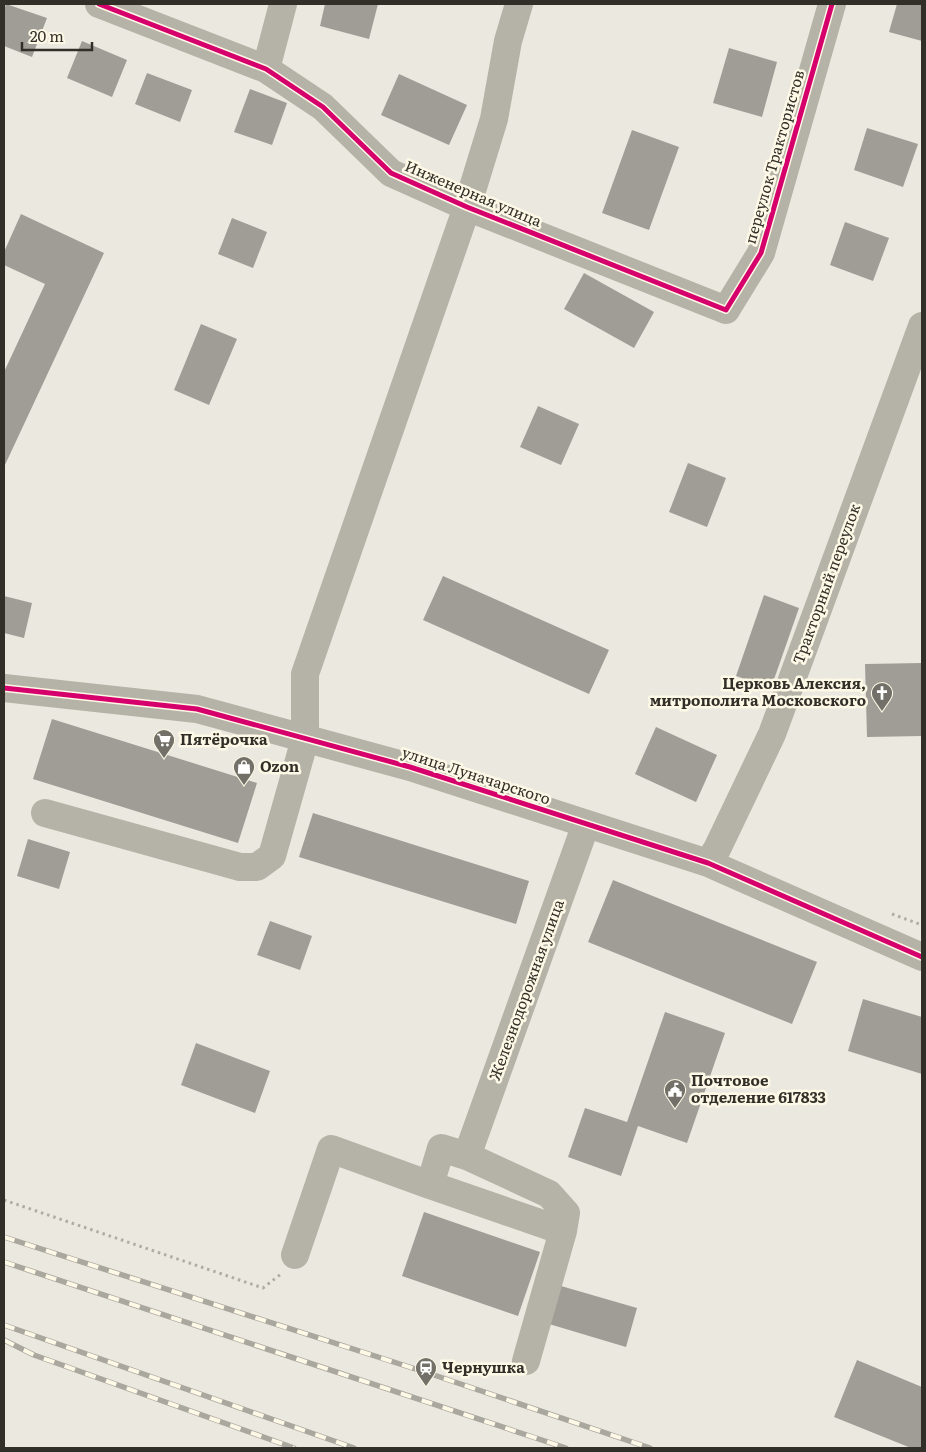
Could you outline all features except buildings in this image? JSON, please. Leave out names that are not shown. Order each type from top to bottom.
[{"type":"street","name":"Инженерная улица","points":[[99,4],[266,69],[323,107],[391,173],[467,207],[726,310]]},
{"type":"street","points":[[266,69],[283,4]]},
{"type":"street","points":[[45,813],[240,868],[257,867],[272,856],[306,738],[304,674],[467,207],[494,119],[508,41],[519,4]]},
{"type":"street","name":"переулок Трактористов","points":[[726,310],[761,253],[832,4]]},
{"type":"street","name":"Тракторный переулок","points":[[708,863],[717,849],[772,734],[922,326]]},
{"type":"street","name":"улица Луначарского","points":[[4,688],[197,709],[410,767],[708,863],[922,957]]},
{"type":"street","name":"Железнодорожная улица","points":[[468,1156],[586,824]]},
{"type":"street","points":[[430,1185],[441,1148],[468,1156],[549,1194],[566,1213],[563,1230],[526,1361]]},
{"type":"street","points":[[295,1255],[331,1149],[563,1230]]},
{"type":"path","points":[[4,1200],[263,1288],[280,1275],[295,1255]]},
{"type":"railway","points":[[4,1237],[431,1374],[650,1448]]},
{"type":"railway","points":[[4,1262],[566,1448]]},
{"type":"railway","points":[[4,1325],[354,1448]]},
{"type":"railway","points":[[4,1340],[34,1355],[294,1448]]},
{"type":"cycle path","points":[[99,4],[266,69],[323,107],[391,173],[467,207],[726,310],[761,253],[832,4]]},
{"type":"cycle path","points":[[4,688],[197,709],[410,767],[708,863],[922,957]]},
{"type":"place","name":"Церковь Алексия, митрополита Московского","points":[[882,712]]},
{"type":"place","name":"Пятёрочка","points":[[164,759]]},
{"type":"place","name":"Ozon","points":[[244,786]]},
{"type":"place","name":"Почтовое отделение 617833","points":[[675,1109]]},
{"type":"place","name":"Чернушка","points":[[426,1387]]}]
